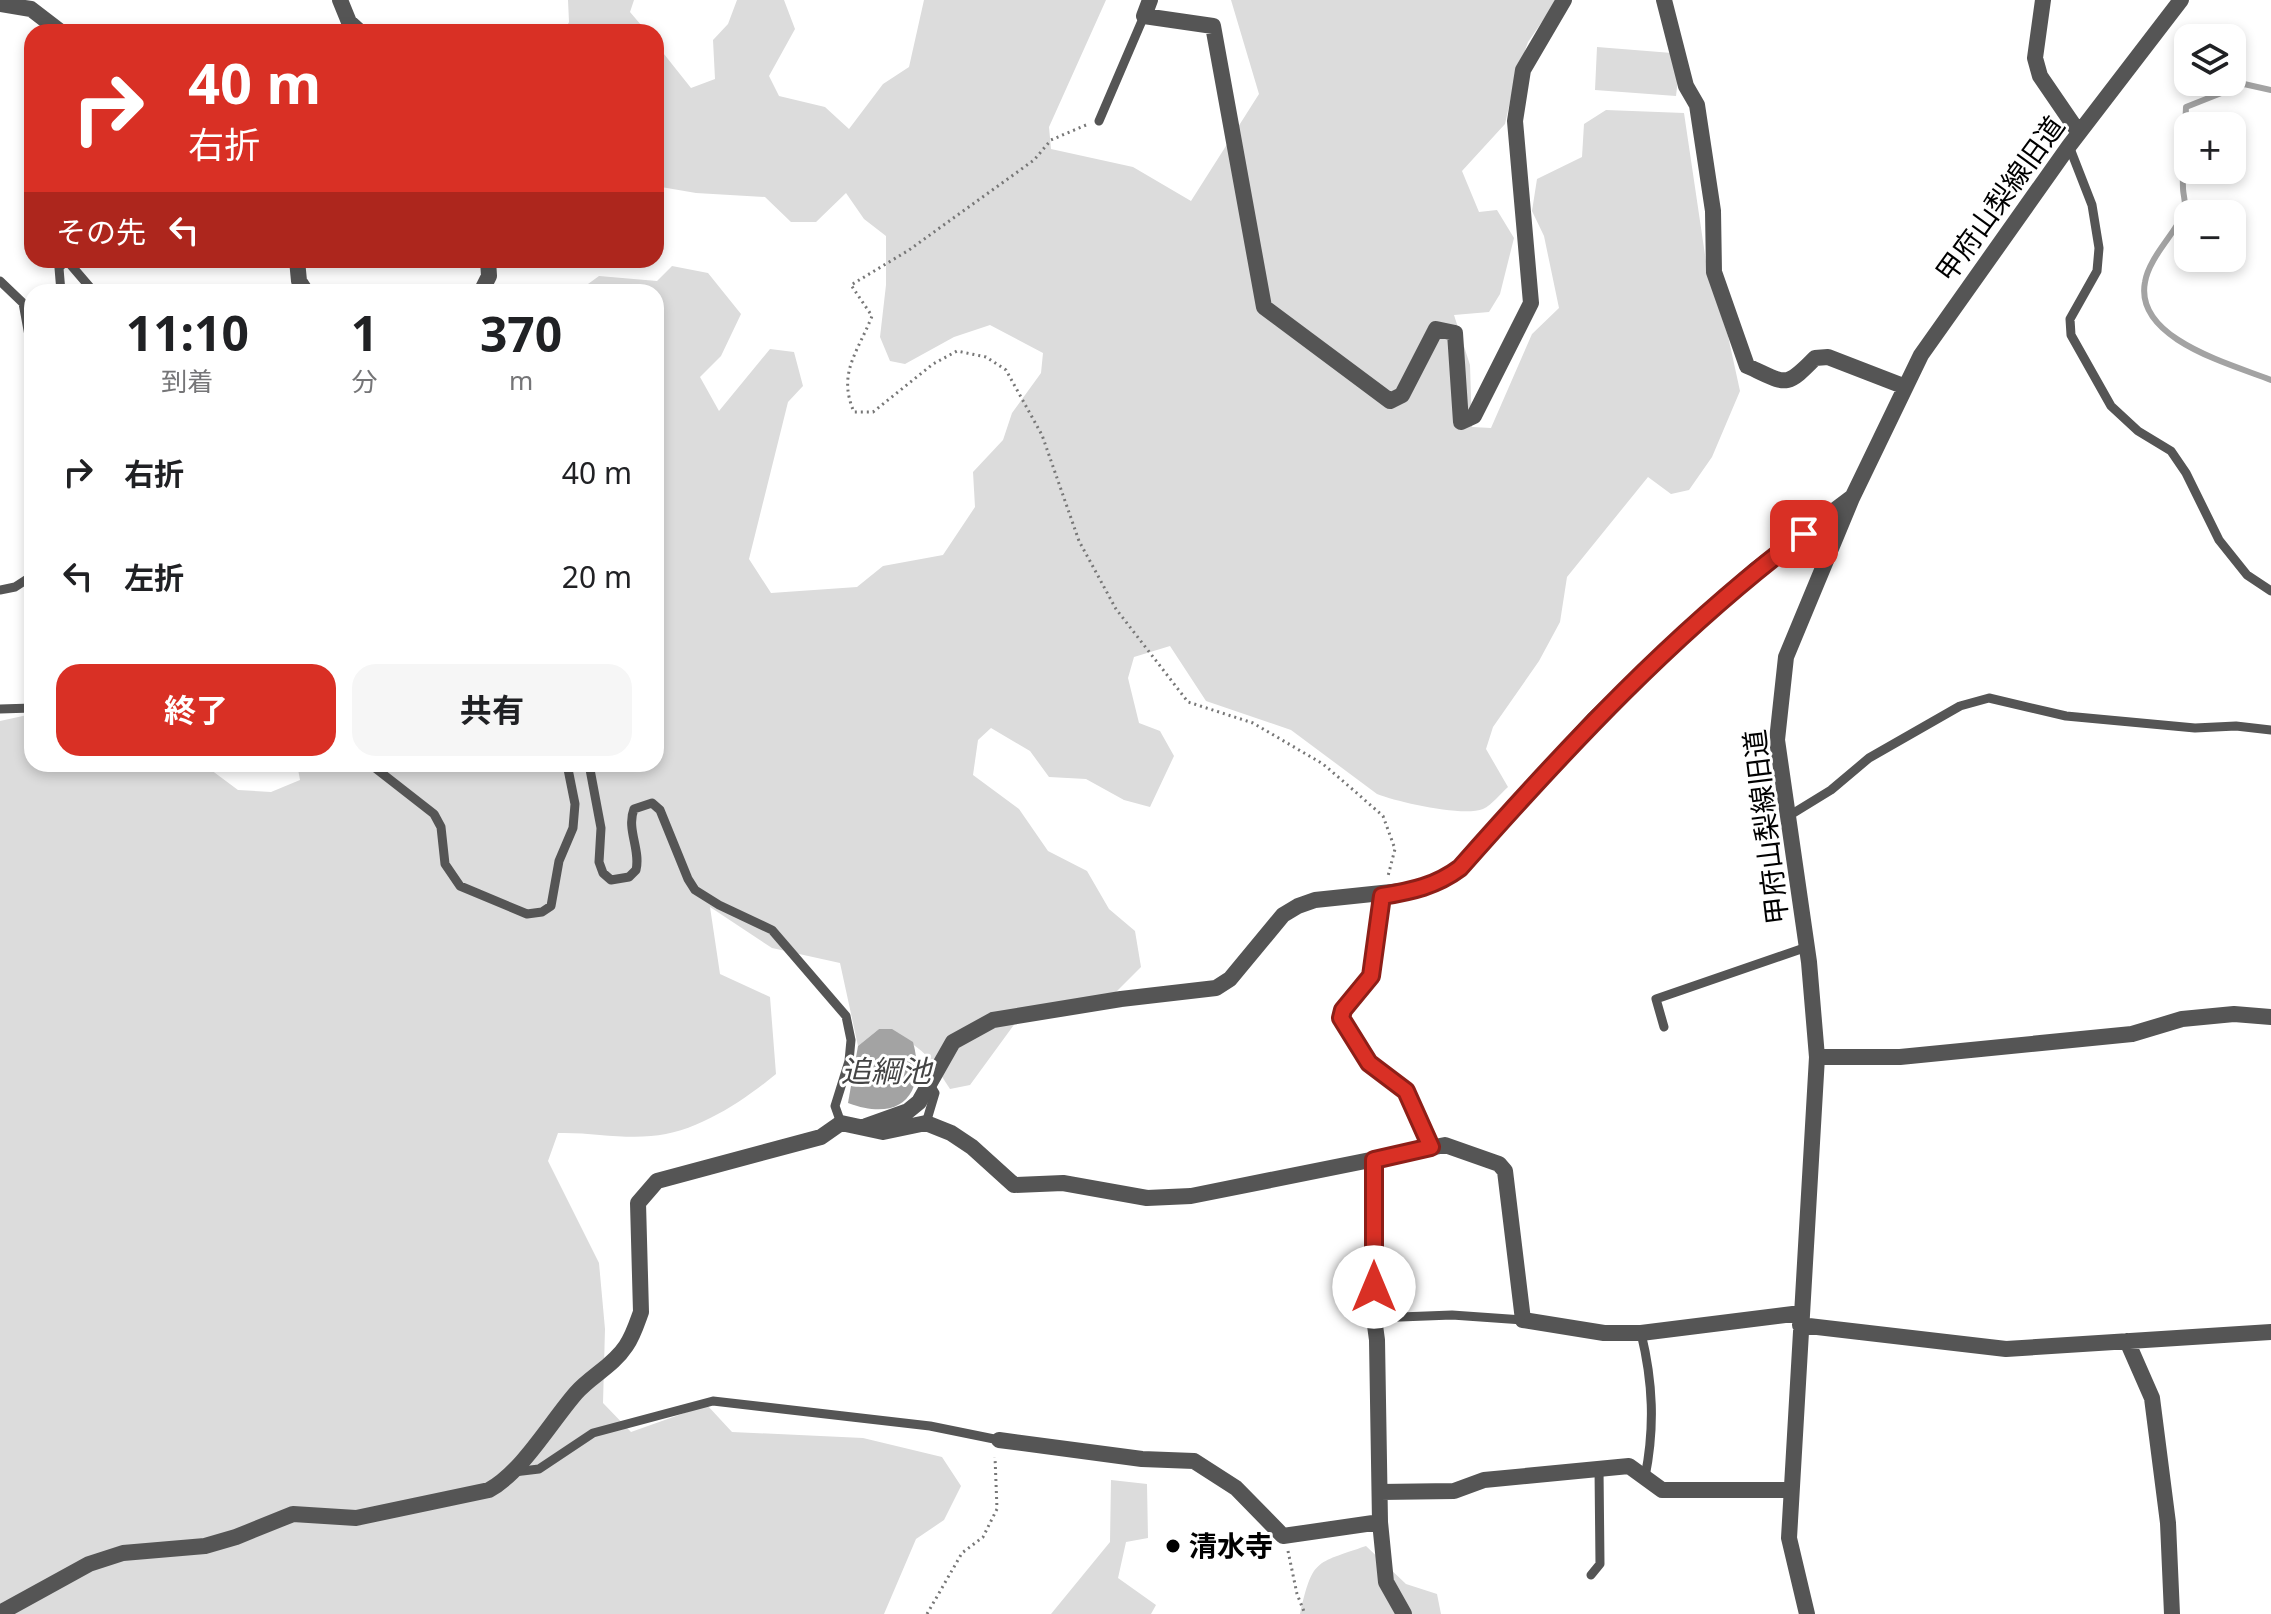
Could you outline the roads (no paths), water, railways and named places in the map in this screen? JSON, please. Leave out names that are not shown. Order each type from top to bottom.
[{"type":"street","points":[[340,0],[351,24]]},
{"type":"street","points":[[1150,0],[1144,16],[1213,26],[1264,307],[1390,401],[1402,395],[1436,329],[1455,333],[1461,422],[1474,416],[1531,303],[1515,121],[1523,70],[1564,0]]},
{"type":"street","points":[[1664,0],[1686,86],[1697,105],[1713,211],[1714,272],[1747,366],[1783,382],[1793,380],[1815,358],[1828,357],[1903,386]]},
{"type":"street","points":[[2043,0],[2035,58],[2040,76],[2074,139]]},
{"type":"street","name":"甲府山梨線旧道","points":[[1807,1614],[1789,1538],[1817,1057],[1807,947],[1777,740],[1786,657],[1852,498],[1903,386],[1972,281],[2074,139],[2181,0]]},
{"type":"street","points":[[0,4],[31,9],[51,24]]},
{"type":"street","points":[[866,1126],[908,1111],[919,1102],[953,1042],[979,1025],[1121,999],[1216,988],[1230,979],[1283,915],[1298,906],[1315,900],[1382,896],[1420,889],[1445,879],[1460,868],[1593,720],[1644,671],[1755,570],[1852,498]]},
{"type":"street","points":[[1817,1057],[1900,1057],[2132,1034],[2182,1019],[2234,1014],[2271,1017]]},
{"type":"street","points":[[0,1613],[89,1564],[123,1553],[205,1546],[293,1514],[356,1518],[489,1490],[507,1481],[578,1391],[619,1354],[636,1326],[641,1312],[638,1203],[657,1181],[821,1137],[841,1123],[883,1132],[926,1123],[951,1133],[972,1147],[1014,1185],[1063,1183],[1147,1198],[1191,1196],[1445,1145],[1499,1164],[1505,1171],[1523,1320],[1604,1333],[1641,1333],[1800,1319],[2006,1349],[2271,1332]]},
{"type":"street","points":[[1374,1160],[1374,1318],[1380,1522],[1386,1582],[1404,1614]]},
{"type":"street","points":[[2127,1341],[2152,1398],[2168,1523],[2172,1614]]},
{"type":"street","points":[[999,1440],[1142,1459],[1194,1461],[1236,1488],[1283,1536],[1380,1522]]},
{"type":"street","points":[[1380,1492],[1454,1491],[1484,1480],[1629,1466],[1662,1490],[1790,1490]]},
{"type":"lane","points":[[1099,121],[1144,16]]},
{"type":"lane","points":[[2074,139],[2092,205],[2099,248],[2097,271],[2070,319],[2071,335],[2111,406],[2138,431],[2171,451],[2186,473],[2219,540],[2247,575],[2271,591]]},
{"type":"lane","points":[[73,268],[87,284]]},
{"type":"lane","points":[[0,281],[23,303],[24,308]]},
{"type":"lane","points":[[0,590],[24,581]]},
{"type":"lane","points":[[1787,817],[1831,790],[1869,758],[1960,706],[1989,698],[2066,716],[2195,728],[2236,726],[2271,730]]},
{"type":"lane","points":[[0,709],[24,708]]},
{"type":"lane","points":[[380,772],[434,814],[441,827],[445,864],[460,886],[527,914],[542,912],[551,906],[559,861],[573,828],[575,804],[569,772]]},
{"type":"lane","points":[[590,772],[601,828],[599,862],[603,873],[611,880],[621,880],[636,870],[639,860],[630,819],[634,809],[652,803],[660,810],[695,890],[772,930],[846,1016],[851,1040],[849,1061],[835,1106],[841,1123]]},
{"type":"lane","points":[[1382,896],[1371,976],[1343,1010],[1341,1018],[1369,1063],[1406,1091],[1431,1147]]},
{"type":"lane","points":[[1664,1027],[1656,999],[1807,947]]},
{"type":"lane","points":[[926,1123],[935,1093],[929,1083]]},
{"type":"lane","points":[[1374,1318],[1452,1315],[1523,1320]]},
{"type":"lane","points":[[1641,1333],[1653,1399],[1652,1444],[1645,1477]]},
{"type":"lane","points":[[514,1472],[539,1469],[593,1433],[713,1401],[930,1426],[999,1440]]},
{"type":"lane","points":[[1591,1575],[1600,1564],[1599,1468]]},
{"type":"water","name":"追綱池","points":[[879,1029],[892,1029],[913,1042],[916,1076],[913,1089],[906,1100],[896,1106],[882,1109],[848,1103],[858,1046]]},
{"type":"waterway","points":[[2271,90],[2244,84],[2186,107],[2183,168],[2185,209],[2152,263],[2145,282],[2146,302],[2154,319],[2169,334],[2211,357],[2271,380]]},
{"type":"place","name":"清水寺","points":[[1173,1546]]}]
